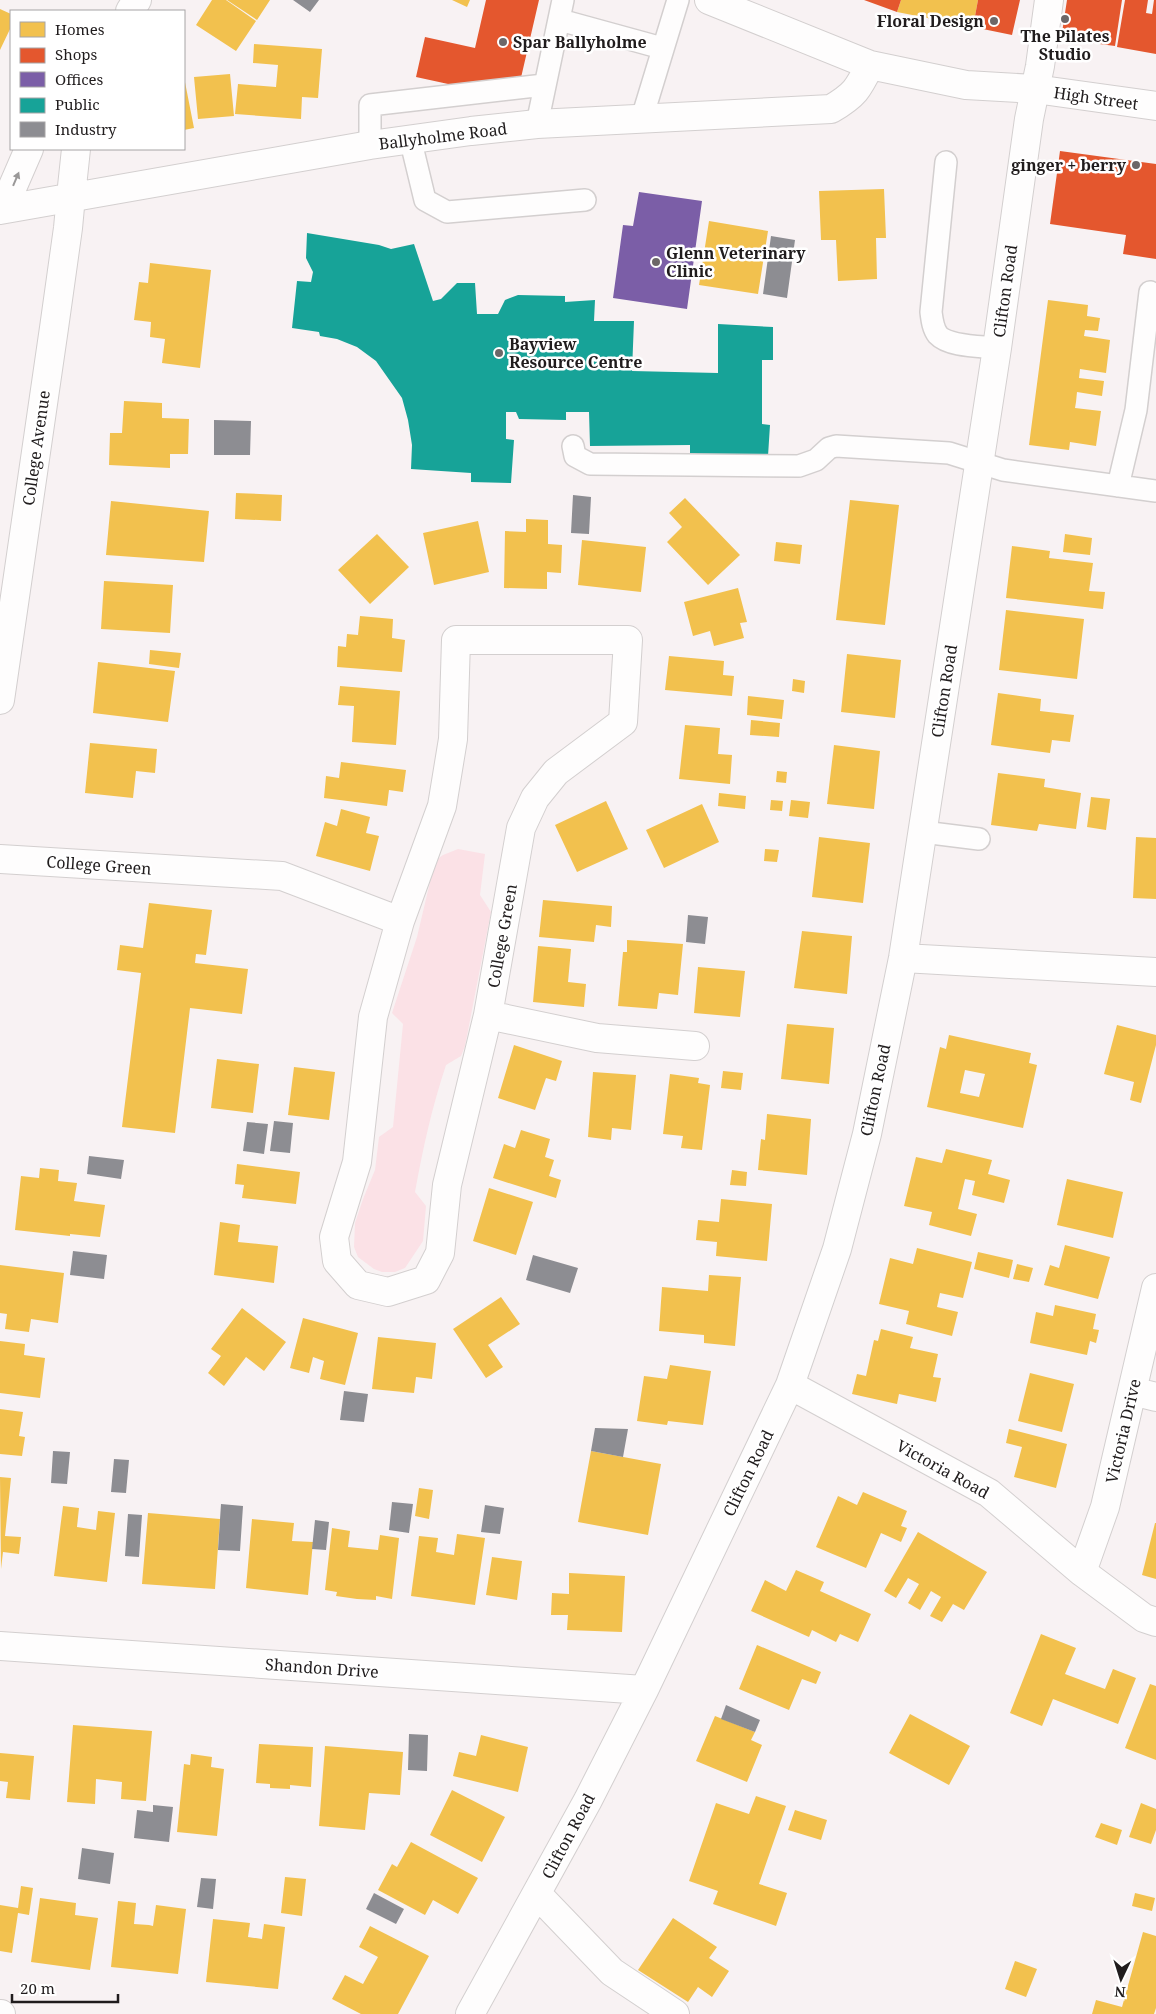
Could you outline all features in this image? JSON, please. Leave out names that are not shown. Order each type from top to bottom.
[{"type":"street","name":"High Street","points":[[709,0],[870,65],[966,84],[1036,89],[1156,106]]},
{"type":"street","name":"Clifton Road","points":[[470,2014],[588,1800],[644,1690],[790,1385],[837,1249],[866,1134],[903,958],[997,348],[1029,119],[1036,89],[1049,0]]},
{"type":"street","name":"Ballyholme Road","points":[[2,210],[70,196],[410,138],[537,124],[831,109],[850,98],[870,65]]},
{"type":"street","points":[[2,210],[29,150]]},
{"type":"street","name":"College Avenue","points":[[0,700],[54,328],[76,150]]},
{"type":"street","name":"College Green","points":[[456,640],[628,640],[624,722],[556,772],[535,798],[521,828],[488,1015],[447,1185],[440,1254],[426,1280],[388,1292],[358,1285],[338,1261],[334,1237],[357,1162],[373,1017],[400,921],[442,806],[454,739],[456,640]]},
{"type":"street","name":"College Green","points":[[0,859],[282,876],[400,921]]},
{"type":"street","points":[[903,958],[1156,972]]},
{"type":"street","points":[[488,1015],[597,1038],[695,1046]]},
{"type":"street","name":"Victoria Drive","points":[[1082,1572],[1144,1394],[1156,1288]]},
{"type":"street","name":"Victoria Road","points":[[790,1385],[989,1493],[1082,1572],[1144,1618],[1156,1622]]},
{"type":"street","name":"Shandon Drive","points":[[0,1646],[644,1690]]},
{"type":"street","points":[[537,1894],[612,1972],[674,2014]]},
{"type":"lane","points":[[642,118],[678,0]]},
{"type":"lane","points":[[537,124],[544,84],[562,10],[662,48]]},
{"type":"lane","points":[[370,145],[370,106],[544,84]]},
{"type":"lane","points":[[410,138],[425,200],[447,212],[585,200]]},
{"type":"lane","points":[[946,162],[931,312],[933,326],[939,336],[951,343],[997,348]]},
{"type":"lane","points":[[1118,486],[1136,410],[1150,292]]},
{"type":"lane","points":[[573,446],[575,456],[590,464],[799,466],[816,460],[828,448],[836,446],[949,453],[1003,470],[1156,491]]},
{"type":"lane","points":[[923,832],[979,839]]},
{"type":"shaded area","points":[[458,849],[485,854],[480,895],[491,912],[465,1046],[461,1056],[446,1065],[432,1112],[421,1160],[415,1192],[426,1206],[423,1241],[405,1268],[395,1272],[382,1272],[374,1269],[358,1257],[354,1247],[355,1223],[375,1170],[379,1137],[393,1127],[403,1024],[392,1013],[417,937],[435,861],[443,855]]},
{"type":"building: Homes","points":[[212,0],[226,0],[256,21],[236,51],[196,25]]},
{"type":"building: Homes","points":[[227,0],[270,0],[257,20]]},
{"type":"building: Homes","points":[[452,0],[470,0],[467,7]]},
{"type":"building: Homes","points":[[901,0],[978,0],[973,27],[897,12]]},
{"type":"building: Homes","points":[[0,9],[10,14],[10,29],[0,50]]},
{"type":"building: Homes","points":[[254,44],[322,49],[318,98],[302,97],[301,119],[235,114],[238,84],[276,87],[278,65],[253,63]]},
{"type":"building: Homes","points":[[230,74],[234,116],[198,119],[194,77]]},
{"type":"building: Homes","points":[[185,82],[194,128],[185,130]]},
{"type":"building: Homes","points":[[884,189],[886,238],[876,238],[877,279],[838,281],[836,240],[821,240],[819,191]]},
{"type":"building: Homes","points":[[709,221],[768,231],[758,294],[699,285]]},
{"type":"building: Homes","points":[[150,263],[211,270],[200,368],[162,363],[165,339],[150,337],[151,322],[134,320],[139,282],[148,283]]},
{"type":"building: Homes","points":[[1048,300],[1088,305],[1087,316],[1100,318],[1098,331],[1085,330],[1084,336],[1110,340],[1106,373],[1080,369],[1079,378],[1104,381],[1102,396],[1077,392],[1075,408],[1101,411],[1096,446],[1070,442],[1069,450],[1029,445]]},
{"type":"building: Homes","points":[[124,401],[162,403],[162,418],[189,419],[188,454],[170,454],[170,468],[109,465],[110,433],[122,433]]},
{"type":"building: Homes","points":[[236,493],[282,495],[281,521],[235,519]]},
{"type":"building: Homes","points":[[685,498],[740,555],[708,585],[667,542],[682,527],[669,513]]},
{"type":"building: Homes","points":[[850,500],[899,505],[885,625],[836,620]]},
{"type":"building: Homes","points":[[111,501],[209,511],[204,562],[106,555]]},
{"type":"building: Homes","points":[[526,519],[548,520],[548,544],[562,545],[561,573],[547,572],[547,589],[504,588],[505,531],[526,532]]},
{"type":"building: Homes","points":[[478,521],[489,572],[434,585],[423,533]]},
{"type":"building: Homes","points":[[377,534],[409,567],[370,604],[338,570]]},
{"type":"building: Homes","points":[[1065,534],[1092,538],[1090,555],[1063,552]]},
{"type":"building: Homes","points":[[582,540],[646,547],[641,592],[578,585]]},
{"type":"building: Homes","points":[[776,542],[802,545],[800,564],[774,561]]},
{"type":"building: Homes","points":[[1012,546],[1050,551],[1049,558],[1093,563],[1089,591],[1105,592],[1103,609],[1006,598]]},
{"type":"building: Homes","points":[[104,581],[173,585],[170,633],[101,629]]},
{"type":"building: Homes","points":[[738,588],[747,622],[740,623],[744,638],[714,646],[710,631],[693,636],[684,602]]},
{"type":"building: Homes","points":[[1006,610],[1084,619],[1077,679],[999,670]]},
{"type":"building: Homes","points":[[360,616],[393,619],[392,638],[405,640],[402,672],[337,667],[338,646],[346,647],[347,634],[358,635]]},
{"type":"building: Homes","points":[[150,650],[181,653],[179,668],[149,664]]},
{"type":"building: Homes","points":[[847,654],[901,660],[895,718],[841,712]]},
{"type":"building: Homes","points":[[669,656],[724,661],[723,675],[734,676],[732,696],[665,690]]},
{"type":"building: Homes","points":[[98,662],[175,671],[168,722],[93,713]]},
{"type":"building: Homes","points":[[793,679],[805,681],[804,693],[792,691]]},
{"type":"building: Homes","points":[[340,686],[400,691],[396,745],[352,742],[354,706],[338,705]]},
{"type":"building: Homes","points":[[998,693],[1041,699],[1040,711],[1074,715],[1070,742],[1052,740],[1050,753],[991,745]]},
{"type":"building: Homes","points":[[748,696],[784,700],[782,719],[747,715]]},
{"type":"building: Homes","points":[[751,720],[780,723],[779,737],[750,735]]},
{"type":"building: Homes","points":[[685,725],[720,728],[718,754],[732,755],[730,784],[679,779]]},
{"type":"building: Homes","points":[[90,743],[157,749],[155,773],[136,771],[133,798],[85,793]]},
{"type":"building: Homes","points":[[834,745],[880,751],[874,809],[827,804]]},
{"type":"building: Homes","points":[[341,762],[406,770],[403,792],[389,790],[387,806],[324,798],[326,776],[339,778]]},
{"type":"building: Homes","points":[[777,771],[787,772],[786,783],[776,782]]},
{"type":"building: Homes","points":[[998,773],[1045,779],[1044,787],[1081,793],[1076,829],[1039,824],[1037,831],[991,825]]},
{"type":"building: Homes","points":[[719,793],[746,796],[745,809],[718,806]]},
{"type":"building: Homes","points":[[1091,797],[1110,799],[1106,830],[1087,827]]},
{"type":"building: Homes","points":[[771,800],[783,801],[782,811],[770,810]]},
{"type":"building: Homes","points":[[791,800],[810,802],[808,818],[789,816]]},
{"type":"building: Homes","points":[[606,801],[628,849],[577,872],[555,825]]},
{"type":"building: Homes","points":[[702,804],[719,842],[664,868],[646,830]]},
{"type":"building: Homes","points":[[341,809],[370,817],[366,833],[379,836],[370,871],[316,856],[325,822],[337,826]]},
{"type":"building: Homes","points":[[819,837],[870,843],[863,903],[812,897]]},
{"type":"building: Homes","points":[[1136,837],[1156,838],[1156,899],[1133,898]]},
{"type":"building: Homes","points":[[765,849],[779,850],[777,862],[764,861]]},
{"type":"building: Homes","points":[[543,900],[612,906],[611,927],[596,925],[594,942],[539,937]]},
{"type":"building: Homes","points":[[149,903],[212,910],[206,955],[196,954],[195,963],[248,969],[242,1014],[190,1008],[175,1133],[122,1127],[141,973],[117,970],[120,945],[143,948]]},
{"type":"building: Homes","points":[[802,931],[852,936],[847,994],[794,988]]},
{"type":"building: Homes","points":[[627,940],[683,944],[678,995],[659,993],[657,1009],[618,1006],[623,952],[627,952]]},
{"type":"building: Homes","points":[[538,946],[571,949],[568,982],[586,984],[584,1007],[533,1002]]},
{"type":"building: Homes","points":[[698,967],[745,971],[740,1017],[694,1013]]},
{"type":"building: Homes","points":[[787,1024],[834,1028],[829,1084],[781,1079]]},
{"type":"building: Homes","points":[[1117,1025],[1156,1035],[1156,1045],[1141,1103],[1130,1100],[1134,1082],[1104,1074]]},
{"type":"building: Homes","points":[[949,1035],[1031,1053],[1029,1063],[1037,1065],[1023,1128],[927,1107],[940,1047],[946,1049]],"holes":[[[965,1070],[985,1074],[979,1097],[960,1093]]]},
{"type":"building: Homes","points":[[514,1045],[562,1061],[556,1081],[546,1078],[535,1110],[498,1098]]},
{"type":"building: Homes","points":[[217,1059],[259,1064],[253,1113],[211,1108]]},
{"type":"building: Homes","points":[[294,1067],[335,1072],[329,1120],[288,1115]]},
{"type":"building: Homes","points":[[723,1071],[743,1073],[741,1090],[721,1088]]},
{"type":"building: Homes","points":[[593,1072],[636,1075],[631,1130],[612,1128],[611,1140],[588,1137]]},
{"type":"building: Homes","points":[[670,1074],[699,1078],[698,1083],[710,1085],[702,1150],[681,1148],[683,1136],[663,1134]]},
{"type":"building: Homes","points":[[767,1114],[811,1119],[807,1175],[758,1170],[761,1139],[765,1140]]},
{"type":"building: Homes","points":[[521,1130],[550,1139],[545,1157],[554,1160],[549,1176],[561,1180],[556,1198],[493,1178],[504,1144],[515,1148]]},
{"type":"building: Homes","points":[[946,1149],[992,1160],[988,1174],[1010,1180],[1004,1203],[972,1195],[975,1181],[965,1179],[958,1209],[977,1214],[971,1236],[929,1225],[932,1212],[904,1206],[916,1157],[942,1163]]},
{"type":"building: Homes","points":[[237,1164],[300,1172],[296,1204],[242,1198],[244,1185],[235,1184]]},
{"type":"building: Homes","points":[[40,1168],[59,1170],[58,1181],[77,1183],[74,1201],[105,1205],[100,1237],[15,1230],[21,1176],[39,1178]]},
{"type":"building: Homes","points":[[732,1170],[747,1172],[746,1186],[730,1185]]},
{"type":"building: Homes","points":[[1067,1179],[1123,1192],[1113,1238],[1057,1225]]},
{"type":"building: Homes","points":[[489,1188],[533,1202],[516,1255],[473,1241]]},
{"type":"building: Homes","points":[[721,1199],[772,1204],[767,1261],[716,1256],[717,1242],[696,1240],[698,1220],[719,1222]]},
{"type":"building: Homes","points":[[220,1222],[240,1225],[238,1242],[278,1246],[274,1283],[214,1275]]},
{"type":"building: Homes","points":[[1065,1245],[1110,1257],[1098,1299],[1044,1285],[1050,1265],[1059,1268]]},
{"type":"building: Homes","points":[[917,1248],[972,1262],[963,1298],[940,1293],[937,1307],[958,1312],[952,1336],[906,1324],[909,1311],[879,1304],[890,1258],[913,1264]]},
{"type":"building: Homes","points":[[978,1252],[1013,1260],[1009,1278],[974,1269]]},
{"type":"building: Homes","points":[[1017,1264],[1033,1268],[1029,1282],[1013,1279]]},
{"type":"building: Homes","points":[[0,1265],[64,1273],[58,1323],[31,1319],[29,1332],[5,1329],[7,1314],[0,1313]]},
{"type":"building: Homes","points":[[709,1275],[741,1277],[735,1346],[704,1343],[704,1335],[659,1331],[662,1287],[708,1291]]},
{"type":"building: Homes","points":[[501,1297],[520,1324],[488,1345],[503,1367],[486,1378],[453,1329]]},
{"type":"building: Homes","points":[[1055,1305],[1096,1314],[1093,1329],[1099,1330],[1096,1343],[1090,1341],[1087,1355],[1030,1343],[1036,1312],[1053,1316]]},
{"type":"building: Homes","points":[[242,1308],[286,1342],[264,1371],[246,1357],[224,1386],[208,1373],[221,1356],[211,1349]]},
{"type":"building: Homes","points":[[303,1318],[358,1333],[345,1385],[320,1379],[324,1361],[313,1357],[309,1373],[290,1368]]},
{"type":"building: Homes","points":[[881,1329],[913,1337],[910,1348],[938,1354],[933,1377],[941,1378],[936,1402],[899,1394],[897,1404],[852,1394],[857,1374],[866,1376],[874,1340],[878,1341]]},
{"type":"building: Homes","points":[[378,1337],[436,1343],[432,1379],[416,1377],[414,1393],[372,1389]]},
{"type":"building: Homes","points":[[0,1341],[25,1344],[24,1355],[45,1358],[40,1398],[0,1393]]},
{"type":"building: Homes","points":[[670,1365],[711,1371],[703,1425],[668,1421],[667,1425],[637,1421],[644,1376],[667,1379]]},
{"type":"building: Homes","points":[[1030,1373],[1074,1384],[1062,1432],[1018,1421]]},
{"type":"building: Homes","points":[[0,1409],[23,1412],[19,1436],[25,1437],[22,1456],[0,1454]]},
{"type":"building: Homes","points":[[1009,1429],[1067,1444],[1056,1488],[1014,1477],[1022,1447],[1006,1443]]},
{"type":"building: Homes","points":[[591,1451],[661,1464],[648,1535],[578,1522]]},
{"type":"building: Homes","points":[[0,1477],[11,1478],[5,1536],[21,1537],[19,1554],[3,1552],[1,1569]]},
{"type":"building: Homes","points":[[419,1488],[433,1490],[429,1519],[415,1516]]},
{"type":"building: Homes","points":[[863,1492],[907,1511],[901,1526],[907,1528],[901,1542],[881,1533],[866,1568],[816,1547],[838,1496],[857,1505]]},
{"type":"building: Homes","points":[[63,1506],[79,1508],[77,1527],[96,1530],[98,1511],[115,1513],[107,1582],[54,1576]]},
{"type":"building: Homes","points":[[148,1513],[220,1519],[215,1589],[142,1584]]},
{"type":"building: Homes","points":[[252,1519],[294,1523],[292,1541],[313,1542],[308,1595],[246,1588]]},
{"type":"building: Homes","points":[[1156,1523],[1156,1579],[1142,1575]]},
{"type":"building: Homes","points":[[332,1528],[350,1531],[348,1547],[378,1550],[380,1535],[399,1538],[392,1599],[376,1596],[376,1600],[357,1599],[336,1596],[337,1592],[325,1590]]},
{"type":"building: Homes","points":[[918,1532],[987,1572],[964,1610],[953,1604],[942,1622],[930,1616],[941,1597],[931,1591],[920,1610],[908,1603],[919,1584],[908,1578],[896,1598],[884,1591]]},
{"type":"building: Homes","points":[[457,1534],[485,1538],[475,1605],[411,1596],[419,1536],[438,1538],[436,1552],[454,1555]]},
{"type":"building: Homes","points":[[492,1557],[522,1561],[517,1600],[486,1595]]},
{"type":"building: Homes","points":[[796,1570],[824,1582],[820,1591],[871,1614],[858,1642],[840,1634],[836,1642],[812,1630],[809,1637],[751,1611],[765,1580],[786,1591]]},
{"type":"building: Homes","points":[[569,1573],[625,1576],[622,1632],[567,1630],[568,1615],[551,1615],[552,1593],[569,1594]]},
{"type":"building: Homes","points":[[1041,1634],[1076,1648],[1065,1674],[1105,1689],[1113,1669],[1136,1678],[1118,1724],[1053,1699],[1042,1726],[1010,1713]]},
{"type":"building: Homes","points":[[757,1645],[821,1672],[816,1684],[802,1679],[789,1710],[739,1689]]},
{"type":"building: Homes","points":[[1150,1684],[1156,1686],[1156,1760],[1125,1748]]},
{"type":"building: Homes","points":[[910,1714],[970,1746],[949,1785],[889,1753]]},
{"type":"building: Homes","points":[[715,1716],[755,1732],[751,1740],[762,1745],[747,1782],[696,1761]]},
{"type":"building: Homes","points":[[73,1725],[152,1731],[146,1801],[121,1799],[122,1782],[96,1779],[95,1804],[67,1802]]},
{"type":"building: Homes","points":[[481,1735],[528,1747],[518,1792],[453,1776],[459,1752],[476,1756]]},
{"type":"building: Homes","points":[[259,1744],[313,1747],[311,1787],[290,1785],[290,1789],[270,1788],[270,1784],[256,1783]]},
{"type":"building: Homes","points":[[325,1746],[403,1752],[400,1795],[369,1793],[365,1830],[319,1826]]},
{"type":"building: Homes","points":[[0,1753],[34,1756],[30,1800],[6,1798],[8,1782],[0,1781]]},
{"type":"building: Homes","points":[[191,1754],[212,1757],[211,1767],[224,1769],[217,1836],[177,1832],[184,1764],[190,1765]]},
{"type":"building: Homes","points":[[452,1790],[505,1817],[482,1862],[430,1835]]},
{"type":"building: Homes","points":[[756,1796],[786,1806],[759,1884],[787,1893],[776,1926],[713,1904],[718,1891],[689,1881],[716,1803],[749,1814]]},
{"type":"building: Homes","points":[[1141,1803],[1156,1809],[1156,1830],[1151,1844],[1129,1837]]},
{"type":"building: Homes","points":[[795,1810],[827,1820],[821,1840],[788,1830]]},
{"type":"building: Homes","points":[[1101,1823],[1122,1830],[1117,1845],[1095,1837]]},
{"type":"building: Homes","points":[[411,1842],[478,1878],[458,1914],[433,1900],[425,1915],[378,1890],[392,1864],[397,1867]]},
{"type":"building: Homes","points":[[285,1877],[306,1879],[302,1916],[281,1913]]},
{"type":"building: Homes","points":[[21,1886],[33,1888],[29,1915],[18,1913],[12,1953],[0,1951],[0,1905],[18,1908]]},
{"type":"building: Homes","points":[[1135,1893],[1155,1898],[1152,1911],[1132,1906]]},
{"type":"building: Homes","points":[[40,1898],[76,1903],[75,1915],[98,1918],[90,1970],[31,1962]]},
{"type":"building: Homes","points":[[118,1901],[136,1903],[134,1924],[153,1926],[156,1905],[186,1909],[178,1974],[111,1967]]},
{"type":"building: Homes","points":[[673,1918],[717,1947],[709,1958],[729,1971],[712,1997],[698,1987],[688,2002],[638,1970]]},
{"type":"building: Homes","points":[[213,1919],[250,1923],[248,1937],[262,1939],[264,1924],[285,1927],[278,1989],[206,1982]]},
{"type":"building: Homes","points":[[370,1926],[429,1956],[398,2014],[361,2014],[332,1999],[345,1975],[363,1984],[378,1957],[359,1947]]},
{"type":"building: Homes","points":[[1143,1932],[1156,1936],[1156,2008],[1154,2014],[1092,2014],[1096,2000],[1122,2007]]},
{"type":"building: Homes","points":[[1015,1961],[1037,1969],[1026,1997],[1005,1989]]},
{"type":"building: Shops","name":"Spar Ballyholme","points":[[486,0],[539,0],[520,82],[462,87],[416,77],[425,37],[475,48]]},
{"type":"building: Shops","points":[[864,0],[901,0],[897,12]]},
{"type":"building: Shops","points":[[978,0],[1020,0],[1012,35],[973,27]]},
{"type":"building: Shops","points":[[1067,0],[1122,0],[1115,46],[1061,39]]},
{"type":"building: Shops","points":[[1125,0],[1148,0],[1146,13],[1152,14],[1154,0],[1156,0],[1156,54],[1117,47]]},
{"type":"building: Shops","points":[[1060,151],[1156,164],[1156,259],[1123,254],[1126,235],[1050,224]]},
{"type":"building: Offices","name":"Glenn Veterinary Clinic","points":[[639,192],[702,201],[687,309],[613,298],[623,225],[633,226]]},
{"type":"building: Public","name":"Bayview Resource Centre","points":[[307,233],[379,245],[391,249],[414,244],[433,301],[441,299],[457,283],[475,283],[477,314],[498,314],[505,300],[518,295],[565,296],[565,302],[595,300],[594,321],[634,321],[632,371],[718,373],[718,324],[773,327],[773,360],[762,360],[762,424],[770,425],[768,456],[719,457],[690,453],[690,445],[590,446],[589,412],[566,412],[566,420],[519,419],[516,412],[506,412],[506,439],[514,440],[511,483],[471,482],[471,473],[411,469],[412,445],[402,398],[376,361],[357,347],[337,339],[320,336],[319,332],[292,328],[297,281],[311,282],[313,272],[306,258]]},
{"type":"building: Industry","points":[[293,0],[319,0],[310,12]]},
{"type":"building: Industry","points":[[771,236],[795,240],[787,298],[763,294]]},
{"type":"building: Industry","points":[[214,420],[251,421],[250,455],[214,455]]},
{"type":"building: Industry","points":[[573,495],[591,497],[589,534],[571,533]]},
{"type":"building: Industry","points":[[688,915],[708,917],[705,944],[686,942]]},
{"type":"building: Industry","points":[[274,1121],[293,1123],[290,1153],[270,1151]]},
{"type":"building: Industry","points":[[247,1122],[268,1124],[264,1154],[243,1151]]},
{"type":"building: Industry","points":[[89,1156],[124,1160],[121,1179],[87,1174]]},
{"type":"building: Industry","points":[[73,1251],[107,1255],[104,1279],[70,1275]]},
{"type":"building: Industry","points":[[533,1255],[578,1268],[570,1293],[526,1280]]},
{"type":"building: Industry","points":[[344,1391],[368,1394],[364,1422],[340,1420]]},
{"type":"building: Industry","points":[[595,1428],[628,1429],[623,1457],[591,1451]]},
{"type":"building: Industry","points":[[53,1451],[70,1452],[67,1484],[51,1483]]},
{"type":"building: Industry","points":[[114,1459],[129,1460],[126,1493],[111,1492]]},
{"type":"building: Industry","points":[[392,1502],[413,1504],[409,1533],[389,1530]]},
{"type":"building: Industry","points":[[221,1504],[243,1506],[240,1551],[218,1550]]},
{"type":"building: Industry","points":[[485,1505],[504,1508],[500,1534],[481,1532]]},
{"type":"building: Industry","points":[[128,1514],[142,1515],[139,1557],[125,1556]]},
{"type":"building: Industry","points":[[315,1520],[329,1522],[326,1550],[312,1549]]},
{"type":"building: Industry","points":[[726,1705],[760,1720],[755,1732],[721,1719]]},
{"type":"building: Industry","points":[[409,1734],[428,1735],[427,1771],[408,1770]]},
{"type":"building: Industry","points":[[153,1805],[173,1807],[169,1842],[134,1838],[137,1810],[153,1812]]},
{"type":"building: Industry","points":[[82,1848],[114,1853],[110,1884],[78,1879]]},
{"type":"building: Industry","points":[[201,1878],[216,1879],[213,1909],[197,1907]]},
{"type":"building: Industry","points":[[374,1893],[404,1909],[396,1924],[366,1909]]},
{"type":"place","name":"The Pilates Studio","points":[[1065,19]]},
{"type":"place","name":"Floral Design","points":[[994,21]]},
{"type":"place","name":"Spar Ballyholme","points":[[503,42]]},
{"type":"place","name":"ginger + berry","points":[[1136,165]]},
{"type":"place","name":"Glenn Veterinary Clinic","points":[[656,262]]},
{"type":"place","name":"Bayview Resource Centre","points":[[499,353]]}]
